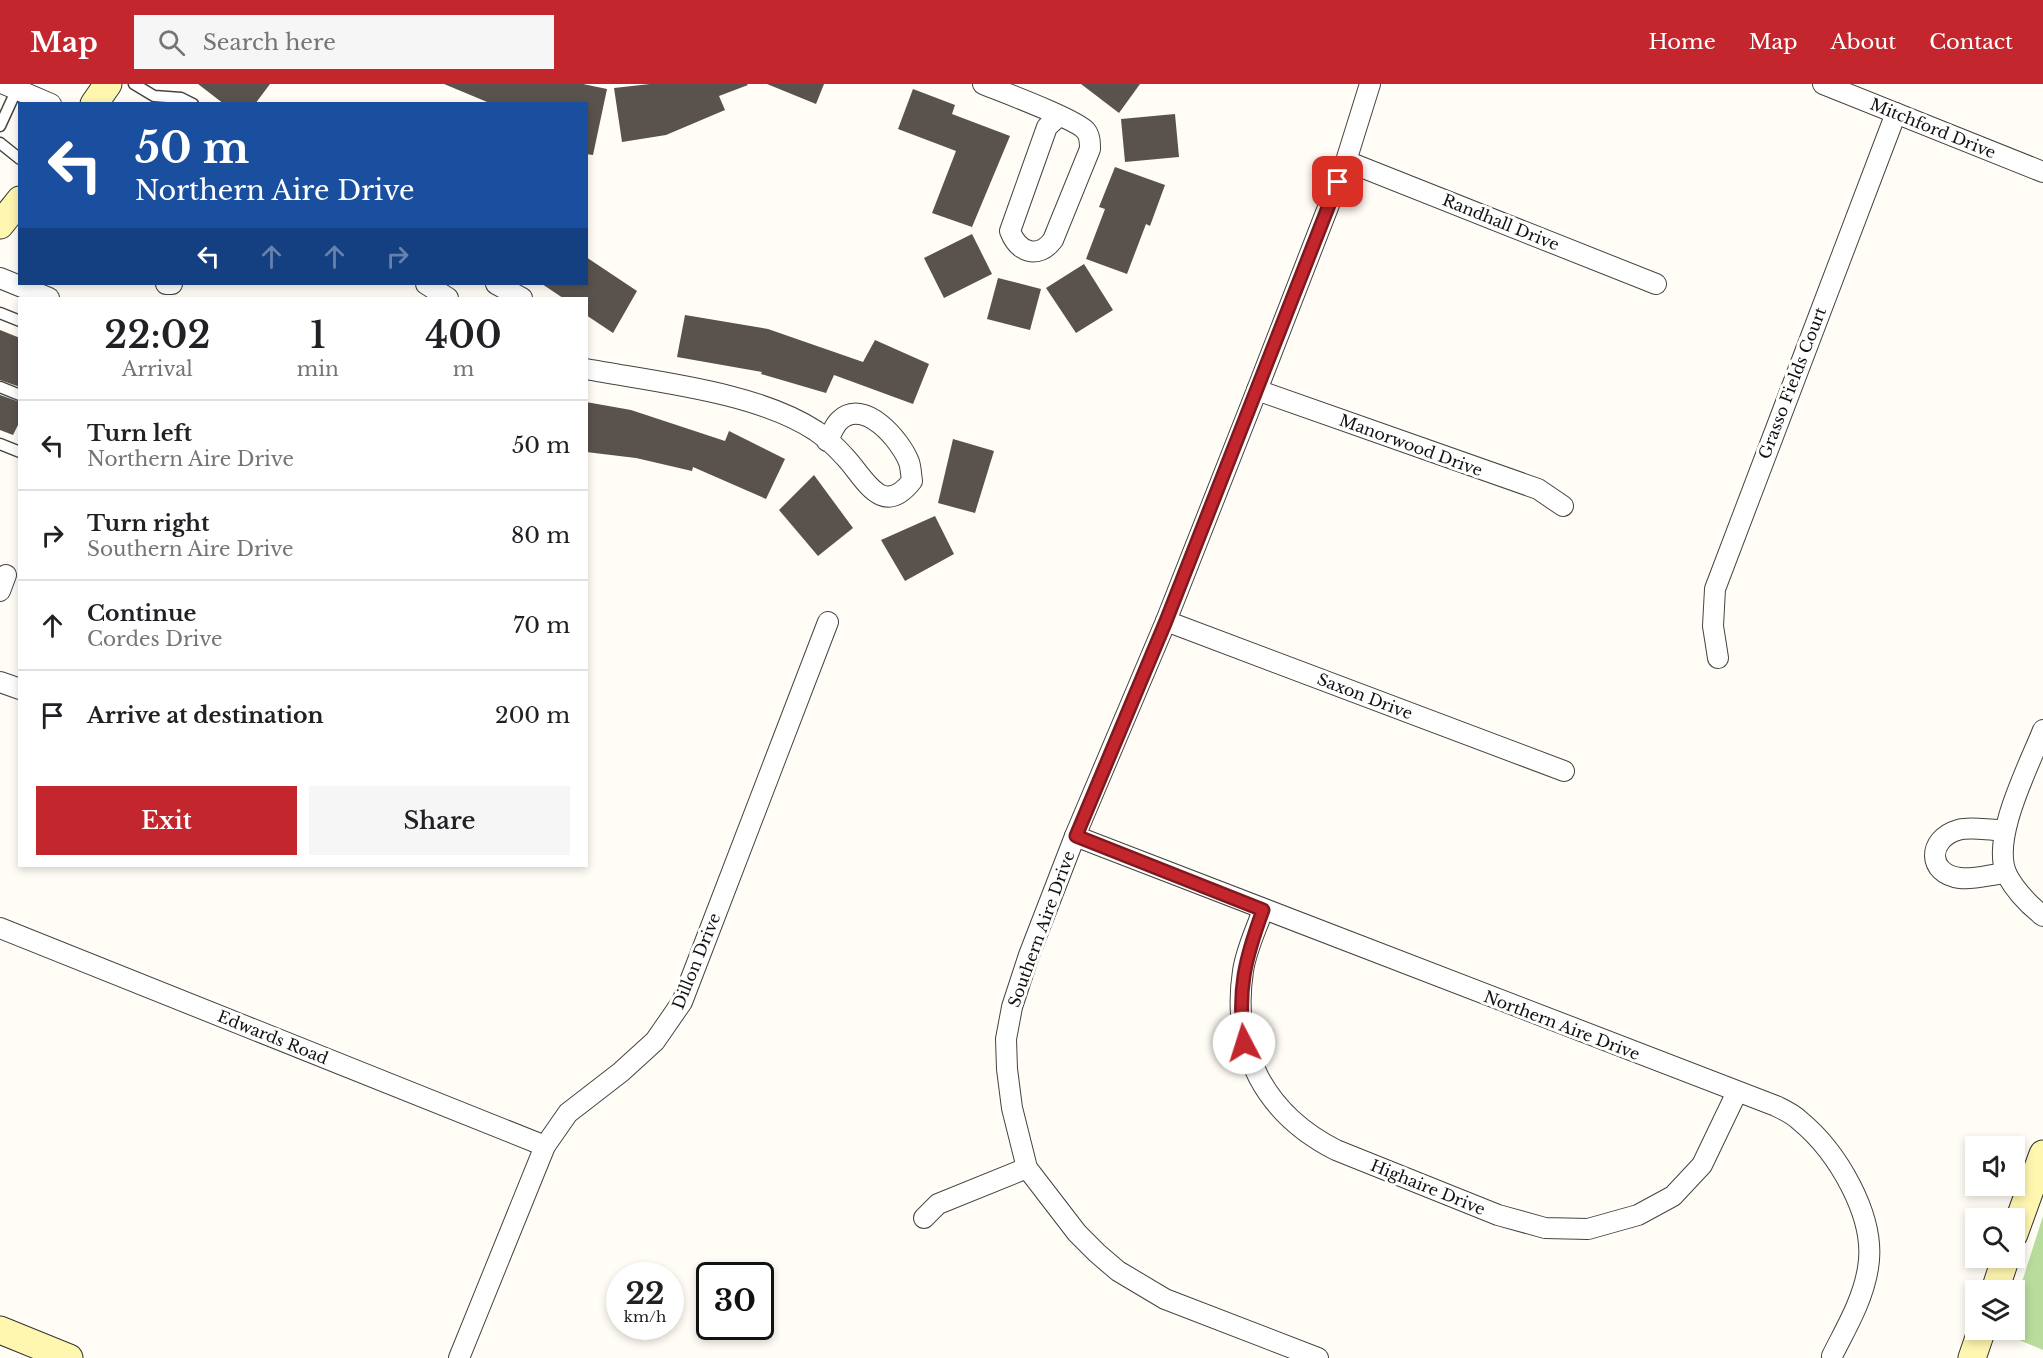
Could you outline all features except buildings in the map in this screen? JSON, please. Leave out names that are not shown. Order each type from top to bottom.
[{"type":"main road","points":[[95,102],[108,84]]},
{"type":"main road","points":[[2023,1208],[2043,1154]]},
{"type":"main road","points":[[0,1330],[69,1358]]},
{"type":"main road","points":[[1972,1358],[1978,1340]]},
{"type":"street","points":[[983,84],[1059,116],[1085,130],[1089,139],[1090,149],[1053,240],[1046,249],[1035,252],[1025,250],[1014,242],[1010,231],[1047,127],[1059,116]]},
{"type":"street","name":"Southern Aire Drive","points":[[1318,1358],[1165,1299],[1118,1270],[1077,1233],[1028,1168],[1012,1108],[1006,1039],[1012,1007],[1029,955],[1166,621],[1257,390],[1346,161],[1370,84]]},
{"type":"street","name":"Mitchford Drive","points":[[1823,84],[2043,172]]},
{"type":"street","points":[[10,87],[46,102]]},
{"type":"street","name":"Grasso Fields Court","points":[[1718,658],[1713,626],[1714,590],[1896,113]]},
{"type":"street","name":"Randhall Drive","points":[[1346,161],[1656,284]]},
{"type":"street","points":[[0,278],[47,297]]},
{"type":"street","points":[[428,285],[446,297]]},
{"type":"street","points":[[498,285],[520,297]]},
{"type":"street","points":[[588,369],[758,405],[793,418],[818,433],[827,441],[844,456],[864,482],[876,493],[888,497],[902,493],[912,481],[910,464],[900,444],[870,415],[855,414],[839,420],[827,441]]},
{"type":"street","name":"Manorwood Drive","points":[[1257,390],[1538,489],[1563,506]]},
{"type":"street","name":"Saxon Drive","points":[[1166,621],[1564,771]]},
{"type":"street","name":"Dillon Drive","points":[[459,1358],[545,1146],[568,1113],[621,1072],[655,1041],[682,1002],[828,622]]},
{"type":"street","points":[[0,682],[18,688]]},
{"type":"street","points":[[2043,730],[2004,830],[2002,849],[2006,873],[2026,903],[2043,916]]},
{"type":"street","points":[[2004,830],[1960,829],[1946,834],[1934,850],[1935,861],[1943,871],[1959,878],[2006,873]]},
{"type":"street","name":"Northern Aire Drive","points":[[1076,836],[1776,1106],[1798,1119],[1833,1155],[1846,1176],[1860,1209],[1867,1235],[1869,1265],[1862,1295],[1832,1357]]},
{"type":"street","name":"Highaire Drive","points":[[1263,910],[1243,971],[1242,1025],[1244,1043],[1268,1093],[1281,1112],[1314,1139],[1336,1150],[1498,1215],[1545,1228],[1588,1230],[1638,1215],[1673,1196],[1702,1165],[1737,1092]]},
{"type":"street","name":"Edwards Road","points":[[0,928],[545,1146]]},
{"type":"street","points":[[924,1218],[938,1204],[1028,1168]]},
{"type":"lane","points":[[134,84],[154,96],[181,98],[188,102]]},
{"type":"lane","points":[[0,126],[10,87]]},
{"type":"lane","points":[[0,143],[18,157]]},
{"type":"lane","points":[[0,313],[18,320]]},
{"type":"lane","points":[[0,387],[18,394]]},
{"type":"lane","points":[[0,444],[18,451]]},
{"type":"green space","points":[[2043,1216],[2043,1350],[2019,1340],[2025,1340],[2025,1280],[2023,1280]]},
{"type":"route","points":[[1244,1043],[1241,1007],[1243,971],[1263,910],[1076,836],[1166,621],[1338,182]]}]
